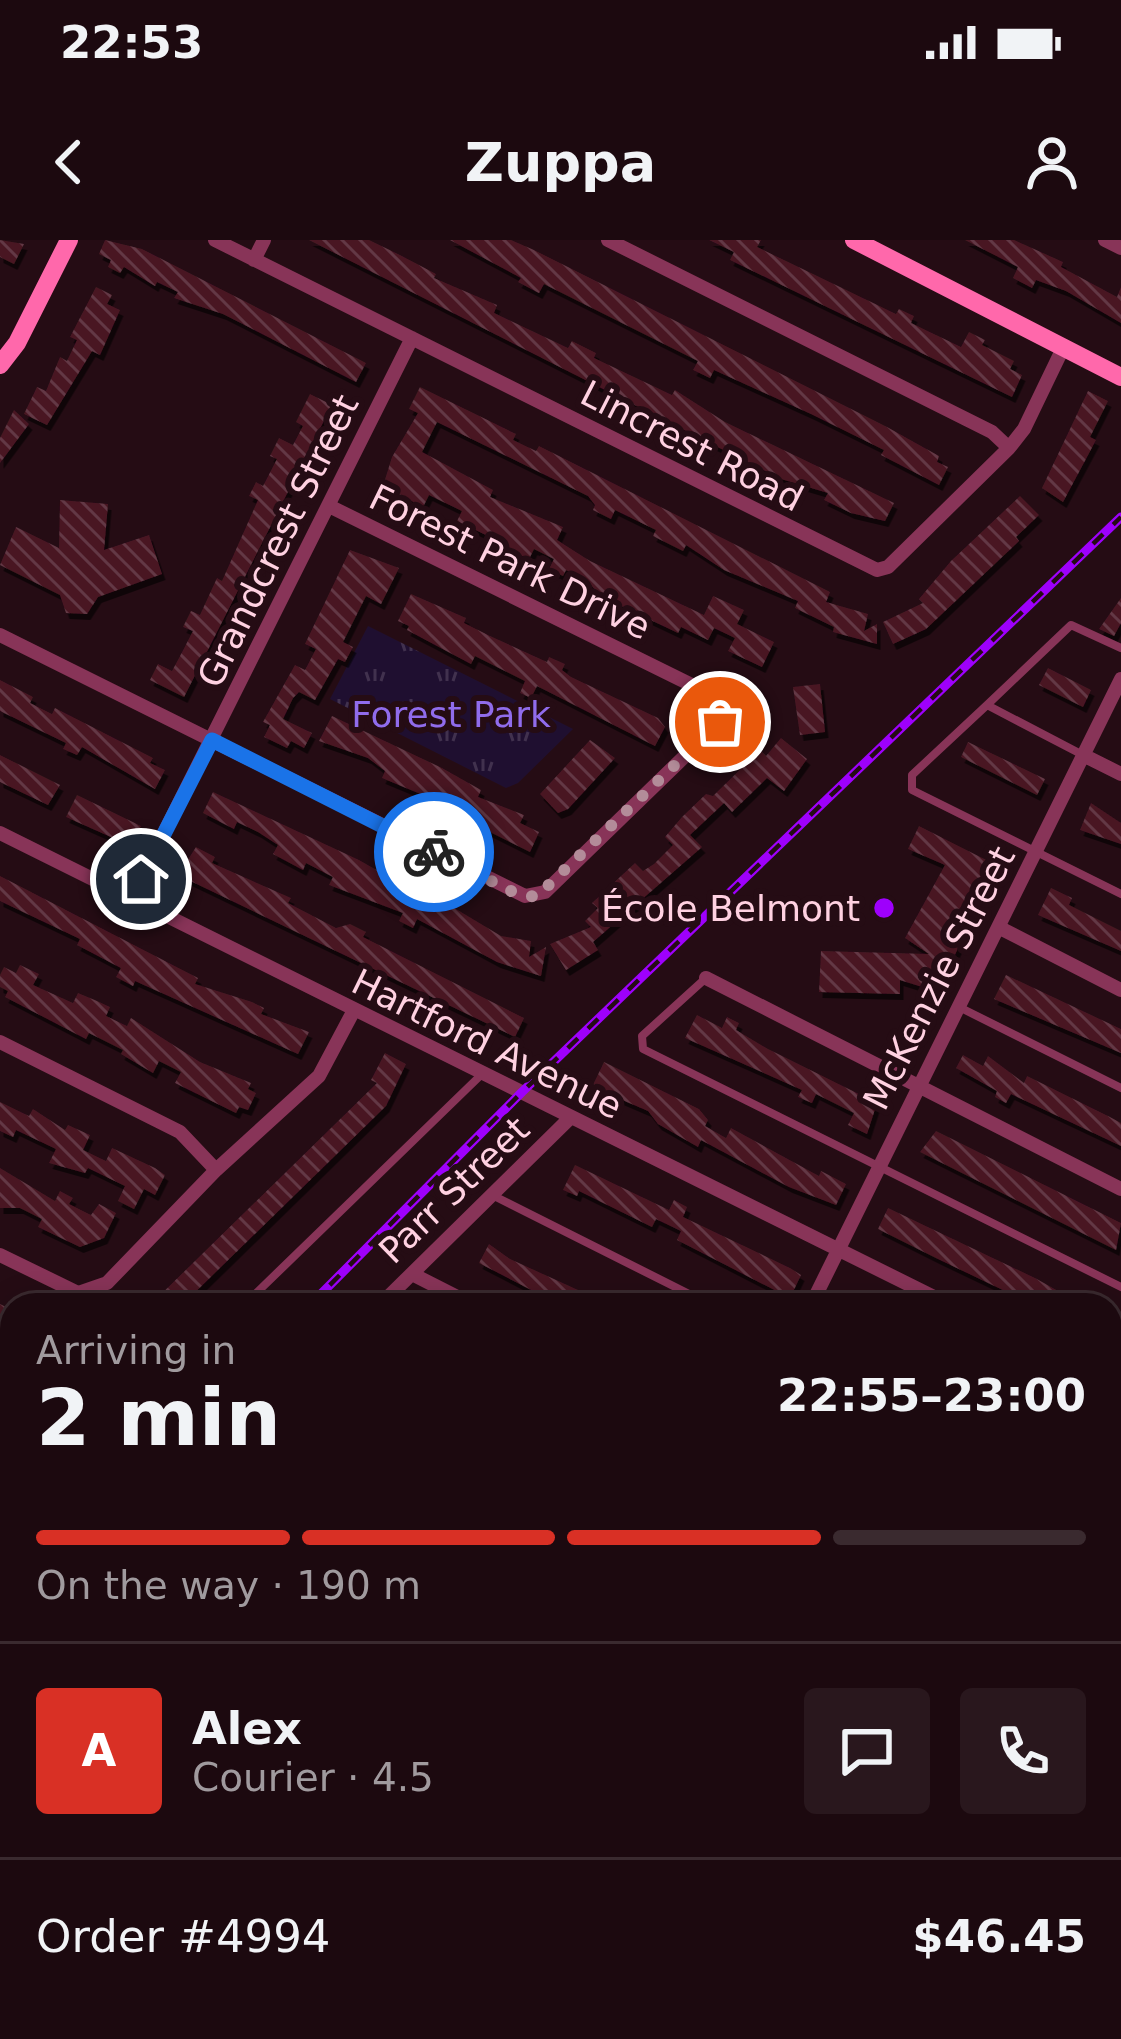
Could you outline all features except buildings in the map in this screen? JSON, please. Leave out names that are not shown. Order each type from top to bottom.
[{"type":"street","points":[[0,365],[17,343],[69,240]]},
{"type":"street","name":"Lincrest Road","points":[[215,240],[877,570],[888,567],[1009,448],[1024,430],[1064,346]]},
{"type":"street","points":[[254,260],[264,240]]},
{"type":"street","points":[[608,240],[992,432],[1009,448]]},
{"type":"street","points":[[854,240],[1121,377]]},
{"type":"street","points":[[1106,240],[1121,248]]},
{"type":"street","name":"Grandcrest Street","points":[[131,899],[412,338]]},
{"type":"street","name":"Forest Park Drive","points":[[0,635],[515,893],[536,897],[720,722],[722,708],[712,695],[329,506]]},
{"type":"street","name":"McKenzie Street","points":[[817,1293],[1121,679]]},
{"type":"street","points":[[1083,755],[1121,774]]},
{"type":"street","name":"Hartford Avenue","points":[[0,833],[926,1293]]},
{"type":"street","points":[[1000,928],[1121,990]]},
{"type":"street","points":[[706,978],[1121,1189]]},
{"type":"street","points":[[0,1256],[77,1293],[107,1283],[216,1170],[319,1076],[353,1012]]},
{"type":"street","points":[[0,1042],[180,1132],[216,1170]]},
{"type":"street","name":"Parr Street","points":[[392,1293],[570,1118]]},
{"type":"street","points":[[412,1274],[449,1293]]},
{"type":"lane","points":[[1121,648],[1071,625],[912,775],[912,790],[1121,894]]},
{"type":"lane","points":[[987,705],[1083,755]]},
{"type":"lane","points":[[706,978],[642,1036],[643,1049],[1121,1287]]},
{"type":"lane","points":[[959,1007],[1121,1088]]},
{"type":"lane","points":[[256,1293],[483,1073]]},
{"type":"lane","points":[[492,1196],[687,1293]]},
{"type":"green space","name":"Forest Park","points":[[368,626],[573,729],[518,783],[506,788],[330,699]]},
{"type":"railway","points":[[322,1293],[522,1092],[1121,517]]},
{"type":"way so far","points":[[434,852],[515,893],[536,897],[720,722]]},
{"type":"place","name":"École Belmont","points":[[884,908]]},
{"type":"route","points":[[141,879],[212,740],[434,852]]}]
